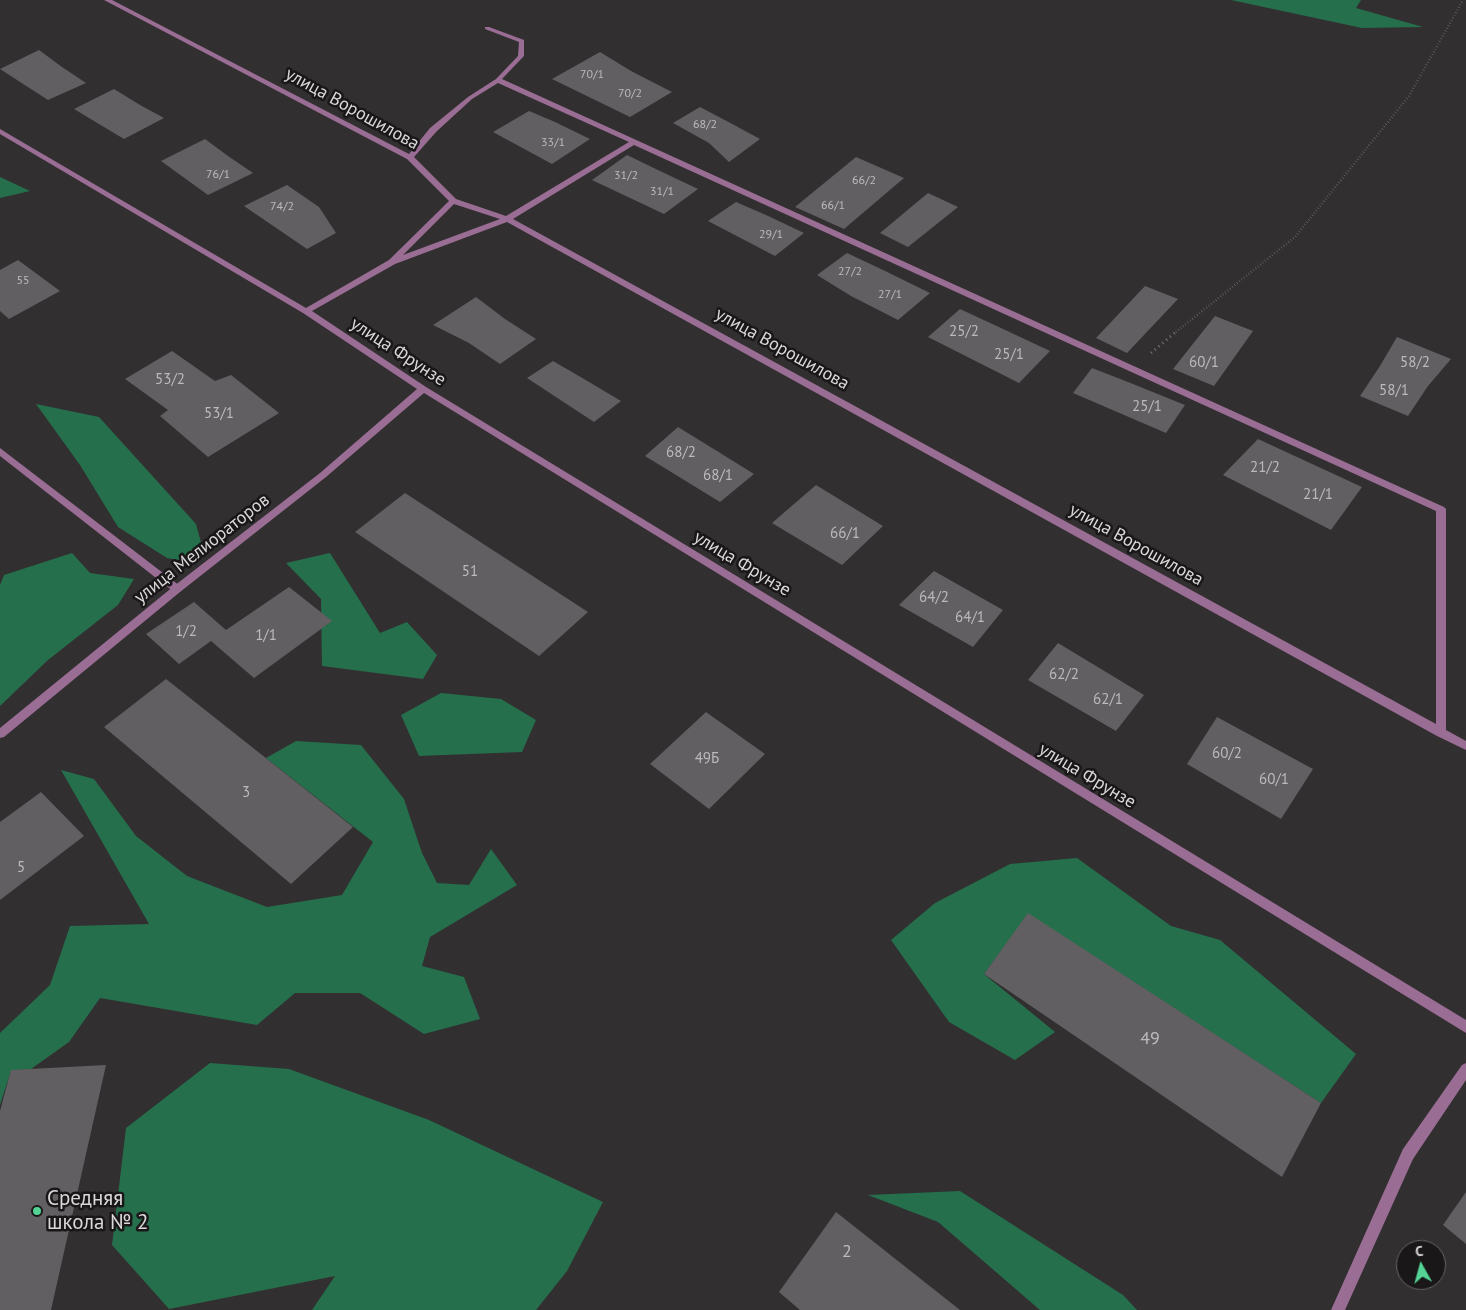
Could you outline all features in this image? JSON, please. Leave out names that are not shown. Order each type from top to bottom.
[{"type":"street","name":"улица Ворошилова","points":[[107,0],[410,157],[453,201],[507,220],[543,238],[1466,746]]},
{"type":"street","points":[[410,157],[433,130],[470,98],[498,80],[521,56],[522,41],[487,28]]},
{"type":"street","points":[[498,80],[1441,509],[1441,733]]},
{"type":"street","name":"улица Фрунзе","points":[[0,130],[306,311],[424,389],[1466,1027]]},
{"type":"street","points":[[306,311],[392,262],[507,220],[634,142]]},
{"type":"street","points":[[392,262],[453,201]]},
{"type":"street","name":"улица Мелиораторов","points":[[0,734],[178,589],[323,475],[424,389]]},
{"type":"street","points":[[0,451],[178,589]]},
{"type":"street","points":[[1338,1310],[1408,1154],[1466,1069]]},
{"type":"path","points":[[1132,369],[1215,299],[1295,237],[1408,96],[1463,0]]},
{"type":"green space","points":[[1231,0],[1361,0],[1356,8],[1423,27],[1362,28]]},
{"type":"green space","points":[[0,177],[30,191],[0,198]]},
{"type":"green space","points":[[36,404],[99,417],[196,524],[202,546],[184,561],[167,558],[118,527],[80,465]]},
{"type":"green space","points":[[72,553],[90,573],[134,579],[118,605],[48,660],[0,706],[0,585],[4,575]]},
{"type":"green space","points":[[330,553],[380,633],[407,622],[437,655],[423,679],[322,666],[321,599],[286,563]]},
{"type":"green space","points":[[441,693],[501,699],[536,720],[522,752],[419,756],[401,715]]},
{"type":"green space","points":[[296,741],[361,745],[404,799],[422,853],[437,883],[469,885],[491,849],[517,885],[430,937],[422,966],[464,977],[480,1019],[424,1034],[360,993],[295,993],[257,1025],[100,998],[69,1042],[31,1069],[11,1071],[0,1105],[0,1033],[50,985],[70,926],[149,924],[61,770],[94,779],[136,836],[187,876],[267,907],[342,895],[373,842],[266,758]]},
{"type":"green space","points":[[1077,858],[1171,926],[1220,940],[1356,1054],[1321,1103],[1028,914],[984,974],[1055,1032],[1015,1060],[949,1022],[891,940],[935,903],[1010,864]]},
{"type":"green space","points":[[210,1063],[289,1069],[429,1120],[603,1202],[567,1271],[536,1310],[312,1310],[335,1276],[169,1309],[112,1245],[126,1128]]},
{"type":"green space","points":[[960,1191],[1123,1295],[1137,1310],[1040,1310],[938,1222],[868,1195]]},
{"type":"building","points":[[39,50],[86,83],[48,100],[0,69]]},
{"type":"building","points":[[600,52],[631,71],[672,92],[630,117],[552,79]]},
{"type":"building","points":[[114,89],[164,118],[124,139],[74,109]]},
{"type":"building","points":[[700,107],[760,139],[729,162],[709,143],[673,123]]},
{"type":"building","points":[[529,111],[590,139],[552,164],[493,132]]},
{"type":"building","points":[[205,139],[253,173],[208,195],[161,161]]},
{"type":"building","points":[[627,155],[698,189],[664,214],[592,180]]},
{"type":"building","points":[[856,157],[904,178],[844,229],[795,207]]},
{"type":"building","points":[[287,185],[319,207],[336,233],[307,249],[244,206]]},
{"type":"building","points":[[928,193],[958,207],[908,247],[880,233]]},
{"type":"building","points":[[736,202],[804,233],[775,256],[708,221]]},
{"type":"building","points":[[847,253],[930,293],[898,320],[851,296],[817,275]]},
{"type":"building","points":[[18,260],[60,291],[9,319],[0,311],[0,270]]},
{"type":"building","points":[[1145,286],[1178,299],[1127,353],[1096,338]]},
{"type":"building","points":[[476,297],[536,339],[500,364],[469,343],[433,325]]},
{"type":"building","points":[[960,309],[1050,351],[1019,383],[928,337]]},
{"type":"building","points":[[1215,316],[1253,331],[1214,386],[1173,369]]},
{"type":"building","points":[[1397,337],[1451,359],[1428,386],[1408,416],[1360,396]]},
{"type":"building","points":[[172,351],[215,381],[231,375],[279,413],[208,457],[160,416],[168,410],[125,379]]},
{"type":"building","points":[[553,361],[621,401],[594,422],[527,378]]},
{"type":"building","points":[[1092,368],[1185,405],[1166,433],[1073,393]]},
{"type":"building","points":[[678,427],[754,474],[720,502],[645,456]]},
{"type":"building","points":[[1258,439],[1362,487],[1331,530],[1223,475]]},
{"type":"building","points":[[816,485],[883,526],[842,565],[772,523]]},
{"type":"building","points":[[405,493],[588,612],[539,656],[355,532]]},
{"type":"building","points":[[934,571],[1003,610],[973,647],[899,605]]},
{"type":"building","points":[[289,587],[332,621],[254,678],[211,641],[179,664],[146,634],[194,602],[226,630]]},
{"type":"building","points":[[1058,643],[1144,695],[1116,731],[1028,680]]},
{"type":"building","points":[[166,679],[353,827],[291,884],[104,727]]},
{"type":"building","points":[[706,712],[765,754],[709,809],[650,764]]},
{"type":"building","points":[[1217,717],[1313,769],[1281,819],[1187,764]]},
{"type":"building","points":[[41,792],[84,836],[0,900],[0,822]]},
{"type":"building","points":[[1028,913],[1321,1103],[1282,1177],[984,974]]},
{"type":"building","name":"Средняя школа № 2","points":[[106,1065],[51,1310],[0,1310],[0,1111],[11,1070]]},
{"type":"building","points":[[1466,1192],[1466,1244],[1443,1225]]},
{"type":"building","points":[[836,1212],[960,1310],[800,1310],[779,1292]]},
{"type":"place","name":"Средняя школа № 2","points":[[37,1211]]}]
